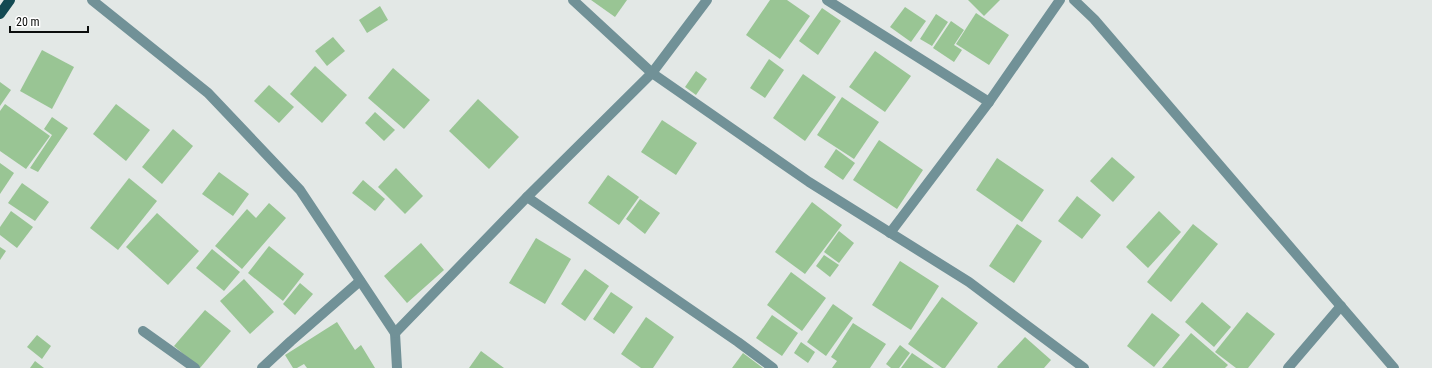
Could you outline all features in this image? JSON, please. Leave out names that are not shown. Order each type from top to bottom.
[{"type":"main road","points":[[0,14],[10,0]]},
{"type":"street","points":[[92,0],[208,93],[300,190],[395,334],[397,368]]},
{"type":"street","points":[[573,0],[652,72],[809,182],[969,282],[1084,368]]},
{"type":"street","points":[[395,334],[527,197],[652,72],[707,0]]},
{"type":"street","points":[[827,0],[989,102]]},
{"type":"street","points":[[890,233],[989,102],[1060,0]]},
{"type":"street","points":[[1074,0],[1094,19],[1394,368]]},
{"type":"street","points":[[527,197],[738,342],[773,368]]},
{"type":"street","points":[[262,368],[360,281]]},
{"type":"street","points":[[1288,368],[1341,306]]},
{"type":"street","points":[[143,331],[195,368]]},
{"type":"building","points":[[591,0],[627,0],[615,17]]},
{"type":"building","points":[[770,0],[787,0],[810,16],[780,59],[746,35]]},
{"type":"building","points":[[968,0],[1000,0],[984,16]]},
{"type":"building","points":[[380,6],[388,20],[367,33],[359,20]]},
{"type":"building","points":[[905,7],[926,21],[911,42],[890,27]]},
{"type":"building","points":[[822,8],[841,21],[818,55],[799,41]]},
{"type":"building","points":[[976,13],[1009,35],[989,65],[956,44]]},
{"type":"building","points":[[936,14],[948,22],[932,46],[920,39]]},
{"type":"building","points":[[951,21],[964,30],[954,45],[962,50],[954,62],[933,48]]},
{"type":"building","points":[[333,37],[345,51],[327,66],[315,51]]},
{"type":"building","points":[[42,50],[74,67],[52,109],[20,91]]},
{"type":"building","points":[[875,51],[911,76],[885,112],[849,87]]},
{"type":"building","points":[[769,59],[784,70],[765,98],[750,88]]},
{"type":"building","points":[[315,66],[347,95],[322,123],[290,94]]},
{"type":"building","points":[[393,68],[430,100],[404,129],[368,98]]},
{"type":"building","points":[[696,71],[707,79],[696,95],[685,87]]},
{"type":"building","points":[[803,74],[836,97],[805,141],[773,118]]},
{"type":"building","points":[[0,82],[11,90],[0,106]]},
{"type":"building","points":[[269,85],[294,107],[279,123],[254,101]]},
{"type":"building","points":[[842,97],[879,122],[854,159],[817,135]]},
{"type":"building","points":[[478,99],[519,137],[489,169],[449,131]]},
{"type":"building","points":[[5,104],[50,136],[26,169],[0,151],[0,111]]},
{"type":"building","points":[[116,104],[150,130],[126,161],[93,134]]},
{"type":"building","points":[[375,112],[395,130],[384,141],[365,123]]},
{"type":"building","points":[[52,117],[68,128],[38,172],[30,168],[52,135],[44,129]]},
{"type":"building","points":[[662,120],[697,143],[676,175],[641,152]]},
{"type":"building","points":[[173,129],[193,146],[162,184],[142,167]]},
{"type":"building","points":[[879,140],[923,170],[897,209],[853,180]]},
{"type":"building","points":[[836,149],[855,163],[843,180],[824,167]]},
{"type":"building","points":[[1112,157],[1135,177],[1113,202],[1090,181]]},
{"type":"building","points":[[997,158],[1044,190],[1022,222],[976,190]]},
{"type":"building","points":[[0,163],[14,173],[0,194]]},
{"type":"building","points":[[396,168],[423,196],[405,214],[378,187]]},
{"type":"building","points":[[219,172],[249,194],[233,216],[202,194]]},
{"type":"building","points":[[608,175],[639,197],[619,225],[588,203]]},
{"type":"building","points":[[129,178],[157,201],[118,250],[90,228]]},
{"type":"building","points":[[363,180],[385,199],[375,211],[352,193]]},
{"type":"building","points":[[22,183],[49,202],[35,221],[8,203]]},
{"type":"building","points":[[1077,196],[1101,215],[1082,239],[1058,221]]},
{"type":"building","points":[[640,199],[660,213],[645,234],[626,219]]},
{"type":"building","points":[[812,202],[842,225],[805,274],[775,252]]},
{"type":"building","points":[[269,203],[286,218],[242,269],[215,246],[247,209],[256,218]]},
{"type":"building","points":[[11,211],[33,227],[17,248],[0,235],[0,227]]},
{"type":"building","points":[[1159,211],[1181,232],[1148,268],[1126,247]]},
{"type":"building","points":[[157,213],[199,251],[168,285],[126,247]]},
{"type":"building","points":[[1017,224],[1042,241],[1014,283],[989,266]]},
{"type":"building","points":[[1193,224],[1218,244],[1171,302],[1147,282]]},
{"type":"building","points":[[839,231],[854,243],[839,263],[824,252]]},
{"type":"building","points":[[536,238],[571,259],[545,304],[509,283]]},
{"type":"building","points":[[421,243],[444,270],[407,303],[384,276]]},
{"type":"building","points":[[269,246],[304,274],[283,301],[248,273]]},
{"type":"building","points":[[0,247],[6,251],[0,260]]},
{"type":"building","points":[[212,249],[240,272],[224,291],[196,268]]},
{"type":"building","points":[[824,255],[839,265],[830,277],[816,266]]},
{"type":"building","points":[[900,261],[939,286],[911,330],[872,305]]},
{"type":"building","points":[[585,269],[609,286],[585,321],[561,304]]},
{"type":"building","points":[[791,272],[826,298],[802,331],[767,305]]},
{"type":"building","points":[[244,279],[274,312],[250,334],[220,301]]},
{"type":"building","points":[[300,283],[313,294],[295,315],[283,304]]},
{"type":"building","points":[[611,292],[633,307],[614,334],[593,319]]},
{"type":"building","points":[[942,297],[978,323],[945,368],[942,368],[908,344]]},
{"type":"building","points":[[1202,302],[1231,327],[1214,347],[1185,322]]},
{"type":"building","points":[[833,304],[853,318],[826,356],[807,342]]},
{"type":"building","points":[[205,310],[231,331],[200,368],[174,346]]},
{"type":"building","points":[[1247,312],[1275,334],[1248,368],[1236,368],[1215,352]]},
{"type":"building","points":[[1152,313],[1180,335],[1154,367],[1127,346]]},
{"type":"building","points":[[772,315],[798,333],[782,356],[756,338]]},
{"type":"building","points":[[646,317],[674,337],[653,368],[641,368],[621,354]]},
{"type":"building","points":[[337,322],[355,350],[361,345],[375,368],[307,368],[304,364],[297,368],[293,368],[285,355]]},
{"type":"building","points":[[853,323],[886,344],[870,368],[832,368],[837,361],[831,357]]},
{"type":"building","points":[[1191,333],[1228,365],[1225,368],[1162,368]]},
{"type":"building","points":[[37,335],[51,346],[42,359],[27,347]]},
{"type":"building","points":[[1025,337],[1051,360],[1044,368],[998,368],[997,367]]},
{"type":"building","points":[[801,342],[815,352],[808,363],[794,353]]},
{"type":"building","points":[[900,345],[910,353],[899,368],[891,368],[886,364]]},
{"type":"building","points":[[481,351],[504,368],[469,368]]},
{"type":"building","points":[[743,353],[763,368],[732,368]]},
{"type":"building","points":[[912,353],[934,368],[901,368]]},
{"type":"building","points":[[35,361],[44,368],[30,368]]}]
